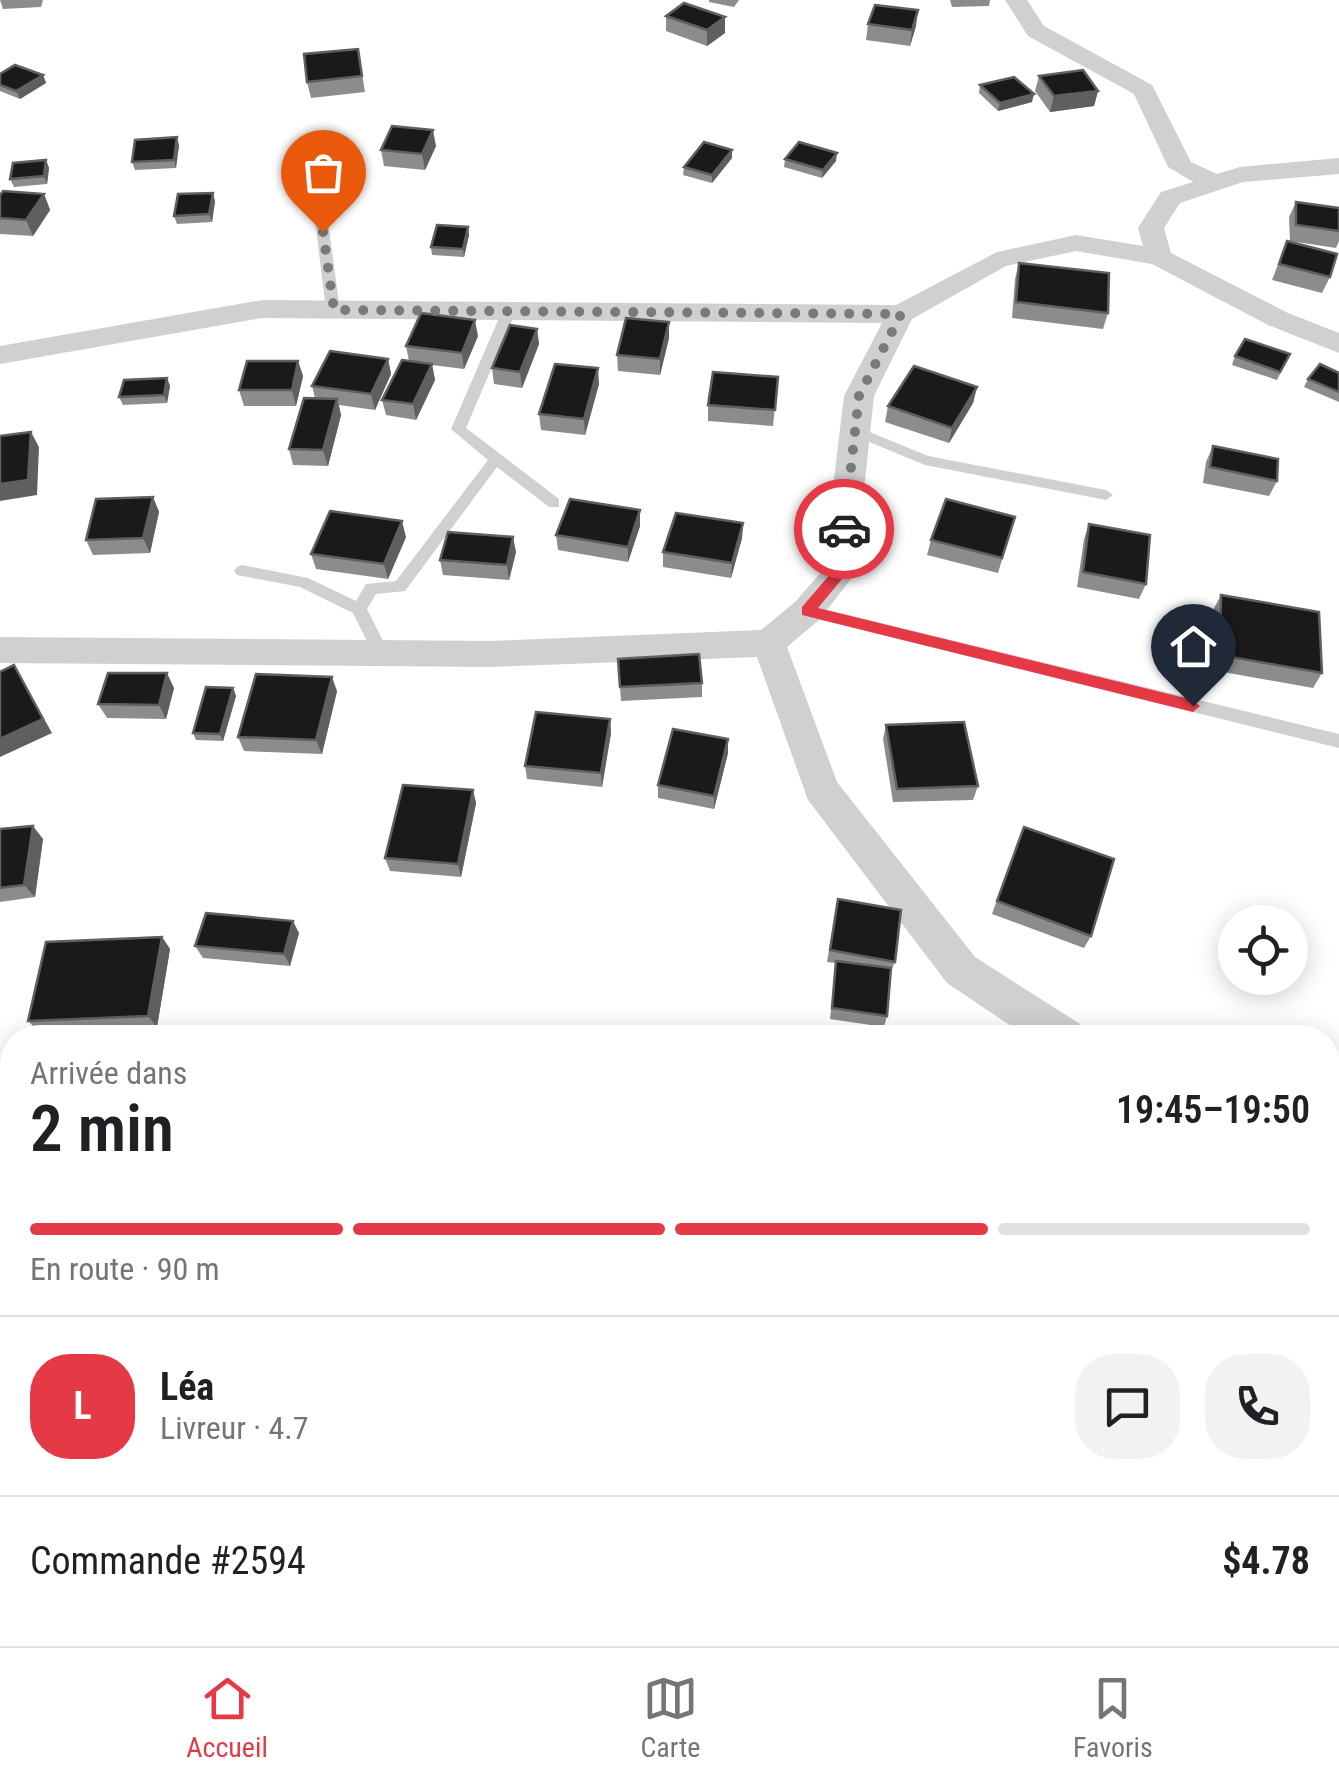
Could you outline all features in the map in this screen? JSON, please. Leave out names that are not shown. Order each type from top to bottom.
[{"type":"street","points":[[1016,0],[1036,30],[1144,90],[1182,167],[1216,183]]},
{"type":"street","points":[[1159,257],[1151,228],[1170,198],[1240,175],[1339,166]]},
{"type":"street","points":[[0,355],[262,309],[901,314],[997,260],[1076,243],[1159,257],[1278,319],[1339,344]]},
{"type":"street","points":[[0,650],[491,654],[770,643],[807,611],[839,574],[859,396],[901,314]]},
{"type":"street","points":[[770,643],[821,789],[960,970],[1045,1025]]},
{"type":"lane","points":[[313,155],[334,310]]},
{"type":"lane","points":[[509,311],[458,429],[554,503]]},
{"type":"lane","points":[[856,431],[925,460],[1106,495]]},
{"type":"lane","points":[[359,608],[371,588],[400,588],[496,459]]},
{"type":"lane","points":[[242,571],[303,582],[359,608],[380,653]]},
{"type":"lane","points":[[807,611],[1339,741]]},
{"type":"building","points":[[684,3],[725,17],[707,30],[666,16]]},
{"type":"building","points":[[875,5],[918,10],[912,30],[868,24]]},
{"type":"building","points":[[358,49],[362,76],[307,82],[304,54]]},
{"type":"building","points":[[15,65],[43,75],[16,91],[0,85],[0,74]]},
{"type":"building","points":[[1083,70],[1098,91],[1054,96],[1039,76]]},
{"type":"building","points":[[1014,77],[1034,94],[1000,103],[980,85]]},
{"type":"building","points":[[392,126],[433,130],[422,154],[381,150]]},
{"type":"building","points":[[177,137],[174,160],[132,162],[135,140]]},
{"type":"building","points":[[704,142],[732,150],[712,175],[684,167]]},
{"type":"building","points":[[799,142],[837,153],[823,170],[785,159]]},
{"type":"building","points":[[46,160],[44,176],[10,179],[13,163]]},
{"type":"building","points":[[3,191],[44,194],[26,220],[0,218]]},
{"type":"building","points":[[213,193],[209,214],[174,216],[178,194]]},
{"type":"building","points":[[1296,202],[1339,208],[1339,231],[1296,225]]},
{"type":"building","points":[[437,225],[468,227],[463,249],[431,247]]},
{"type":"building","points":[[1287,241],[1337,254],[1330,277],[1279,264]]},
{"type":"building","points":[[1019,263],[1109,273],[1108,313],[1016,302]]},
{"type":"building","points":[[421,313],[475,320],[462,353],[406,346]]},
{"type":"building","points":[[626,318],[669,322],[660,359],[617,355]]},
{"type":"building","points":[[510,325],[537,329],[520,372],[492,368]]},
{"type":"building","points":[[1245,339],[1290,354],[1280,372],[1235,356]]},
{"type":"building","points":[[330,351],[388,359],[371,394],[312,386]]},
{"type":"building","points":[[402,360],[432,364],[413,404],[382,400]]},
{"type":"building","points":[[247,361],[298,361],[292,390],[239,390]]},
{"type":"building","points":[[555,364],[598,368],[584,419],[539,414]]},
{"type":"building","points":[[1320,364],[1339,373],[1339,392],[1308,379]]},
{"type":"building","points":[[914,366],[977,387],[952,428],[888,406]]},
{"type":"building","points":[[713,372],[778,377],[775,410],[708,405]]},
{"type":"building","points":[[167,378],[164,395],[119,397],[124,380]]},
{"type":"building","points":[[304,398],[337,399],[323,450],[289,449]]},
{"type":"building","points":[[31,432],[28,480],[0,484],[0,436]]},
{"type":"building","points":[[1213,446],[1278,459],[1277,481],[1210,467]]},
{"type":"building","points":[[153,497],[143,538],[86,540],[96,499]]},
{"type":"building","points":[[570,499],[640,510],[628,547],[556,535]]},
{"type":"building","points":[[946,499],[1015,517],[1002,558],[931,540]]},
{"type":"building","points":[[330,511],[402,521],[384,564],[311,554]]},
{"type":"building","points":[[676,513],[743,523],[732,563],[663,552]]},
{"type":"building","points":[[1089,524],[1150,535],[1146,584],[1083,572]]},
{"type":"building","points":[[448,532],[513,537],[507,565],[440,560]]},
{"type":"building","points":[[1221,595],[1319,612],[1322,673],[1220,655]]},
{"type":"building","points":[[699,654],[702,683],[620,687],[618,659]]},
{"type":"building","points":[[14,665],[43,719],[0,739],[0,672]]},
{"type":"building","points":[[108,673],[167,673],[159,705],[98,704]]},
{"type":"building","points":[[256,674],[332,677],[316,740],[238,737]]},
{"type":"building","points":[[206,687],[233,688],[220,734],[193,733]]},
{"type":"building","points":[[536,712],[610,719],[601,773],[525,766]]},
{"type":"building","points":[[964,722],[978,786],[897,789],[886,725]]},
{"type":"building","points":[[673,729],[728,739],[714,796],[658,785]]},
{"type":"building","points":[[403,785],[473,790],[458,864],[385,858]]},
{"type":"building","points":[[33,826],[24,885],[0,888],[0,829]]},
{"type":"building","points":[[1024,827],[1114,859],[1091,936],[997,901]]},
{"type":"building","points":[[838,899],[901,910],[895,962],[830,950]]},
{"type":"building","points":[[206,913],[293,921],[284,954],[195,946]]},
{"type":"building","points":[[162,937],[148,1016],[28,1021],[46,942]]},
{"type":"building","points":[[836,961],[891,968],[887,1016],[832,1008]]},
{"type":"way so far","points":[[323,232],[334,310],[901,314],[859,396],[844,529]]},
{"type":"route","points":[[844,529],[839,574],[807,611],[1193,706]]}]
